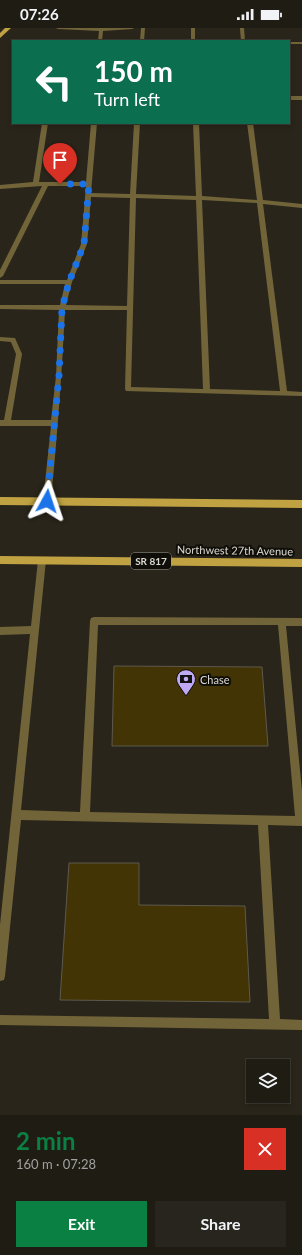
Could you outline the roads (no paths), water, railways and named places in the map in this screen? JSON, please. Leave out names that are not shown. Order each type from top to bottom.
[{"type":"main road","points":[[0,36],[8,28]]},
{"type":"main road","points":[[0,501],[302,504]]},
{"type":"main road","name":"Northwest 27th Avenue","points":[[0,560],[302,563]]},
{"type":"lane","points":[[58,28],[101,30],[132,28]]},
{"type":"lane","points":[[142,40],[143,28]]},
{"type":"lane","points":[[193,28],[193,40]]},
{"type":"lane","points":[[242,28],[243,40]]},
{"type":"lane","points":[[100,40],[101,30]]},
{"type":"lane","points":[[290,43],[302,43]]},
{"type":"lane","points":[[290,98],[302,98]]},
{"type":"lane","points":[[36,184],[45,124]]},
{"type":"lane","points":[[47,501],[59,376],[62,308],[69,282],[84,244],[94,124]]},
{"type":"lane","points":[[137,124],[133,196],[128,389],[302,394]]},
{"type":"lane","points":[[196,124],[207,391]]},
{"type":"lane","points":[[250,124],[284,393]]},
{"type":"lane","points":[[0,187],[36,184],[89,184]]},
{"type":"lane","points":[[0,276],[46,184]]},
{"type":"lane","points":[[89,195],[198,197],[260,201],[302,206]]},
{"type":"lane","points":[[0,282],[69,282]]},
{"type":"lane","points":[[0,307],[130,308]]},
{"type":"lane","points":[[0,339],[13,340],[19,354],[3,423],[55,423]]},
{"type":"lane","points":[[0,976],[42,560]]},
{"type":"lane","points":[[85,817],[94,621],[302,622]]},
{"type":"lane","points":[[16,815],[301,821],[282,622]]},
{"type":"lane","points":[[0,631],[34,630]]},
{"type":"lane","points":[[263,820],[275,1025]]},
{"type":"lane","points":[[0,1020],[302,1025]]},
{"type":"place","name":"Chase","points":[[186,696]]}]
